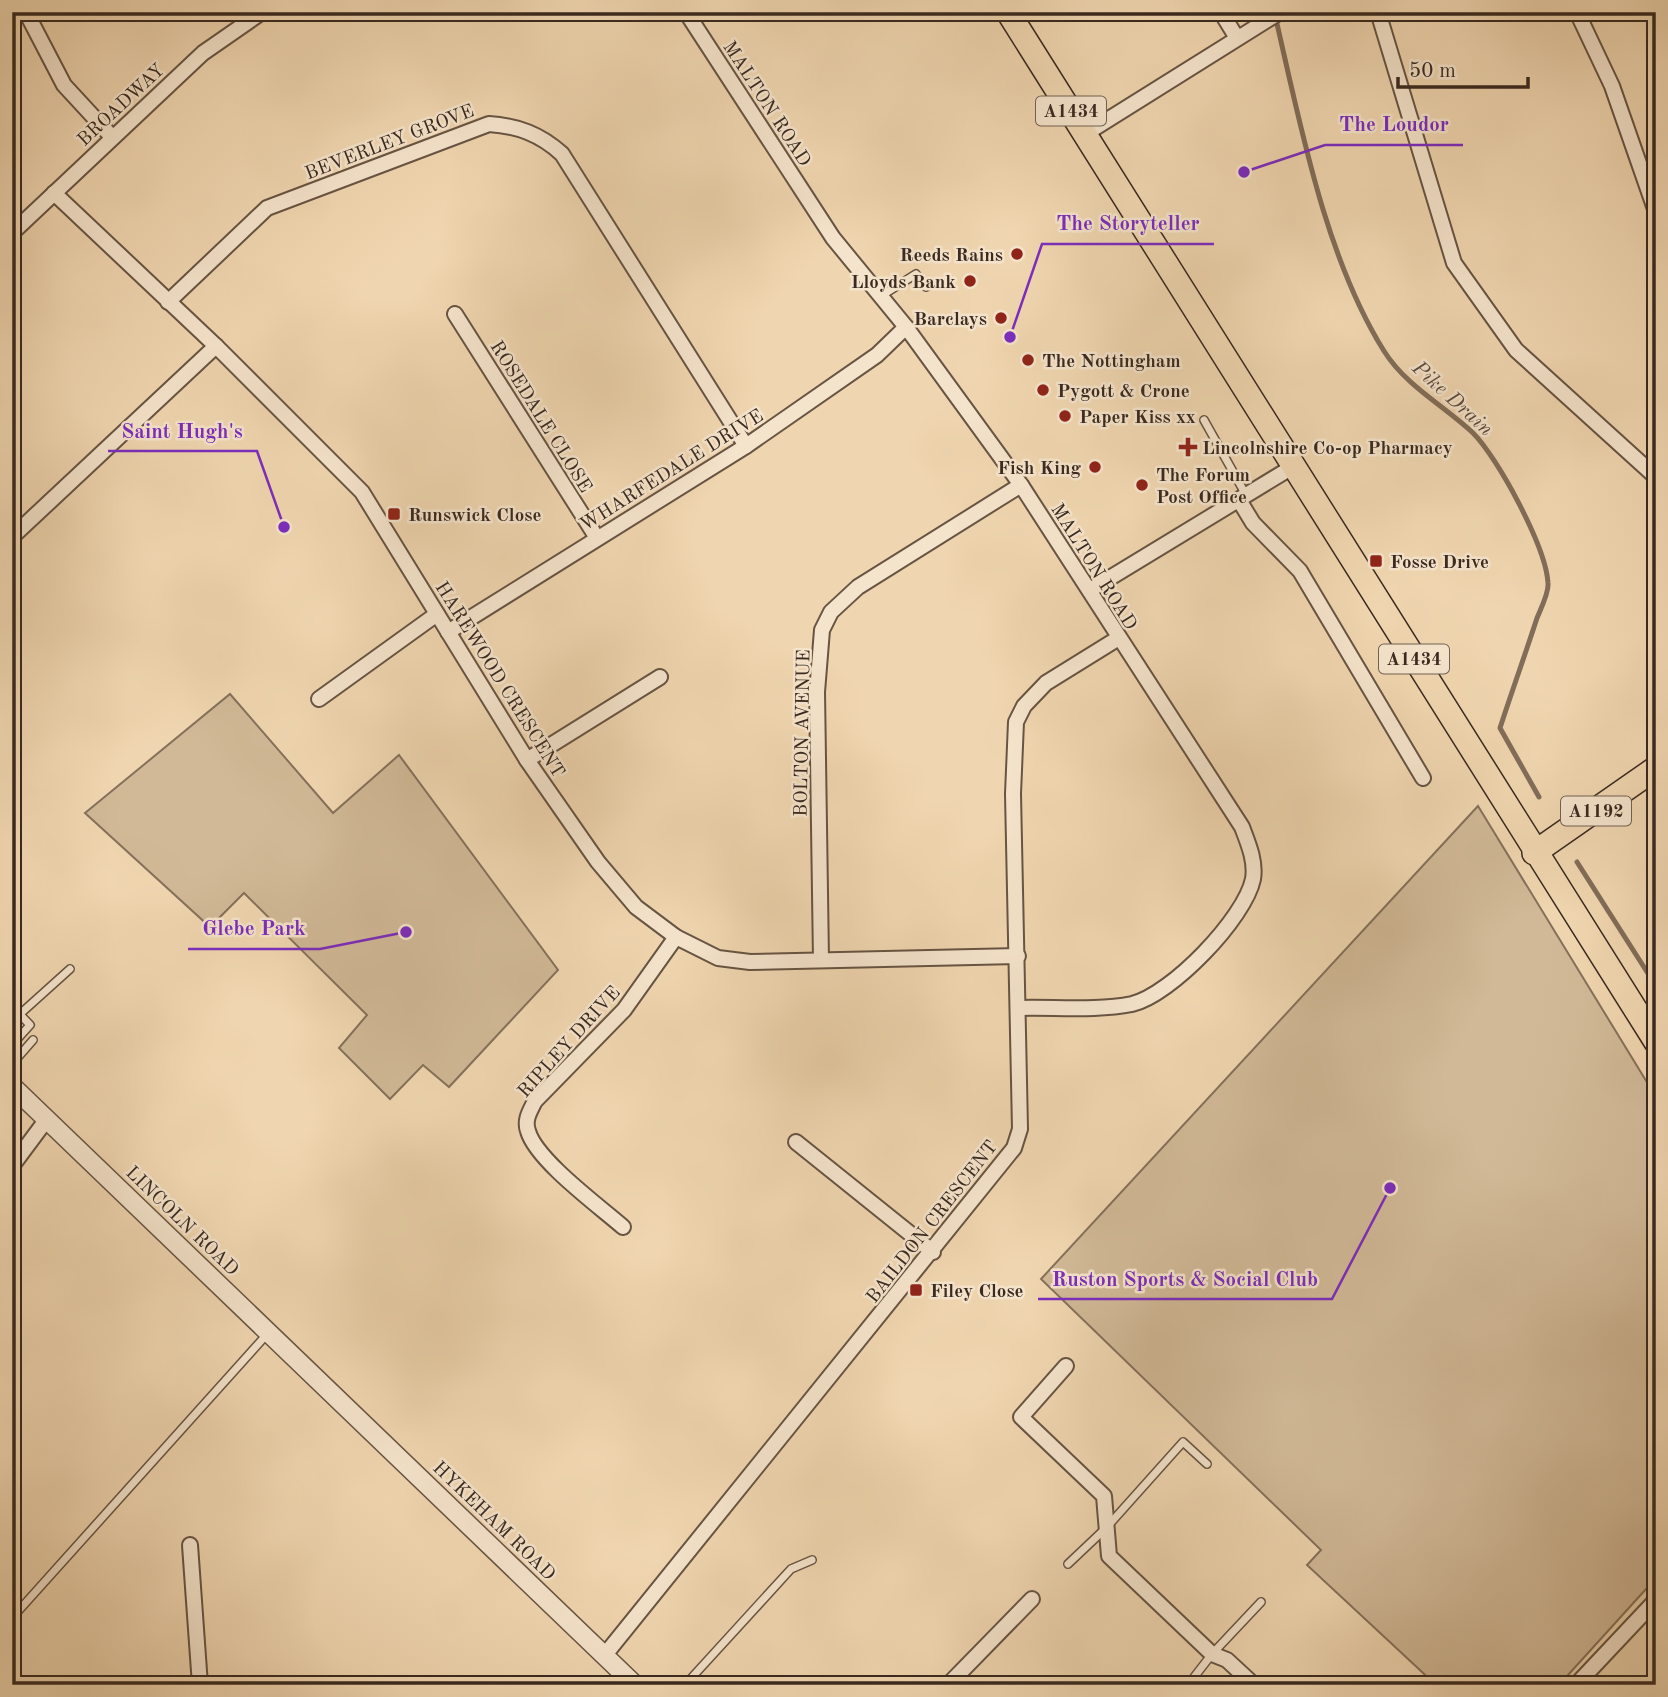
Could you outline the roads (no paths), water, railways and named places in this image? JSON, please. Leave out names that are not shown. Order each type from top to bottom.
[{"type":"main road","name":"A1434","points":[[1009,12],[1534,853],[1656,1042]]},
{"type":"main road","name":"A1192","points":[[1534,853],[1656,768]]},
{"type":"street","points":[[26,12],[64,85],[113,137]]},
{"type":"street","name":"BROADWAY","points":[[12,233],[203,53],[262,12]]},
{"type":"street","name":"MALTON ROAD","points":[[686,12],[832,238],[906,327],[1021,485],[1090,590],[1117,639],[1242,827],[1251,851],[1253,878],[1244,902],[1219,935],[1174,982],[1151,998],[1131,1004],[1019,1008]]},
{"type":"street","points":[[1221,12],[1237,38]]},
{"type":"street","points":[[1378,12],[1454,263],[1516,350],[1656,477]]},
{"type":"street","points":[[1577,12],[1612,86],[1656,212]]},
{"type":"street","points":[[1085,134],[1274,16]]},
{"type":"street","name":"BEVERLEY GROVE","points":[[168,302],[267,208],[489,124],[512,125],[546,139],[562,154],[746,446]]},
{"type":"street","name":"HAREWOOD CRESCENT","points":[[54,193],[216,346],[362,492],[527,760],[598,862],[636,907],[676,937],[718,958],[750,962],[1018,956]]},
{"type":"street","name":"ROSEDALE CLOSE","points":[[455,314],[597,538]]},
{"type":"street","name":"WHARFEDALE DRIVE","points":[[448,632],[746,446],[877,355],[906,327]]},
{"type":"street","points":[[12,537],[216,346]]},
{"type":"street","points":[[1090,590],[1294,466]]},
{"type":"street","name":"BOLTON AVENUE","points":[[821,960],[817,692],[822,630],[831,612],[858,587],[1021,485]]},
{"type":"street","points":[[1242,497],[1253,523],[1300,571],[1423,778]]},
{"type":"street","points":[[319,699],[437,614]]},
{"type":"street","name":"BAILDON CRESCENT","points":[[604,1656],[933,1252],[1013,1148],[1020,1129],[1013,794],[1016,722],[1024,706],[1046,683],[1117,639]]},
{"type":"street","points":[[527,760],[660,677]]},
{"type":"street","name":"RIPLEY DRIVE","points":[[624,1227],[537,1151],[527,1131],[527,1118],[535,1101],[624,1010],[676,937]]},
{"type":"street","name":"LINCOLN ROAD","points":[[12,1086],[325,1385]]},
{"type":"street","points":[[12,1166],[47,1119]]},
{"type":"street","points":[[796,1142],[933,1252]]},
{"type":"street","points":[[1066,1367],[1021,1417],[1104,1496],[1109,1556],[1212,1654],[1227,1660],[1254,1685]]},
{"type":"street","name":"HYKEHAM ROAD","points":[[325,1385],[634,1684]]},
{"type":"street","points":[[190,1545],[201,1685]]},
{"type":"street","points":[[950,1684],[1032,1599]]},
{"type":"street","points":[[1576,1685],[1656,1600]]},
{"type":"lane","points":[[880,296],[916,274],[926,287]]},
{"type":"lane","points":[[1204,420],[1242,497]]},
{"type":"lane","points":[[20,1014],[70,969]]},
{"type":"lane","points":[[12,1006],[30,1025],[12,1045]]},
{"type":"lane","points":[[12,1065],[33,1040]]},
{"type":"lane","points":[[12,1618],[270,1332]]},
{"type":"lane","points":[[1068,1564],[1107,1528],[1183,1442],[1207,1464]]},
{"type":"lane","points":[[685,1685],[791,1569],[812,1560]]},
{"type":"lane","points":[[1188,1685],[1212,1654],[1261,1602]]},
{"type":"waterway","name":"Pike Drain","points":[[1275,15],[1317,188],[1330,232],[1363,314],[1384,351],[1403,375],[1473,433],[1483,445],[1519,504],[1539,548],[1548,583],[1547,591],[1500,728],[1539,797]]},
{"type":"waterway","name":"Pike Drain","points":[[1577,862],[1656,986]]},
{"type":"place","name":"The Loudor","points":[[1244,172]]},
{"type":"place","name":"Reeds Rains","points":[[1017,254]]},
{"type":"place","name":"Lloyds Bank","points":[[970,281]]},
{"type":"place","name":"Barclays","points":[[1001,318]]},
{"type":"place","name":"The Storyteller","points":[[1010,337]]},
{"type":"place","name":"The Nottingham","points":[[1028,360]]},
{"type":"place","name":"Pygott & Crone","points":[[1043,390]]},
{"type":"place","name":"Paper Kiss xx","points":[[1065,416]]},
{"type":"place","name":"Lincolnshire Co-op Pharmacy","points":[[1188,447]]},
{"type":"place","name":"Fish King","points":[[1095,467]]},
{"type":"place","name":"The Forum Post Office","points":[[1142,485]]},
{"type":"place","name":"Runswick Close","points":[[394,514]]},
{"type":"place","name":"Saint Hugh's","points":[[284,527]]},
{"type":"place","name":"Fosse Drive","points":[[1376,561]]},
{"type":"place","name":"Glebe Park","points":[[406,932]]},
{"type":"place","name":"Ruston Sports & Social Club","points":[[1390,1188]]},
{"type":"place","name":"Filey Close","points":[[916,1290]]}]
